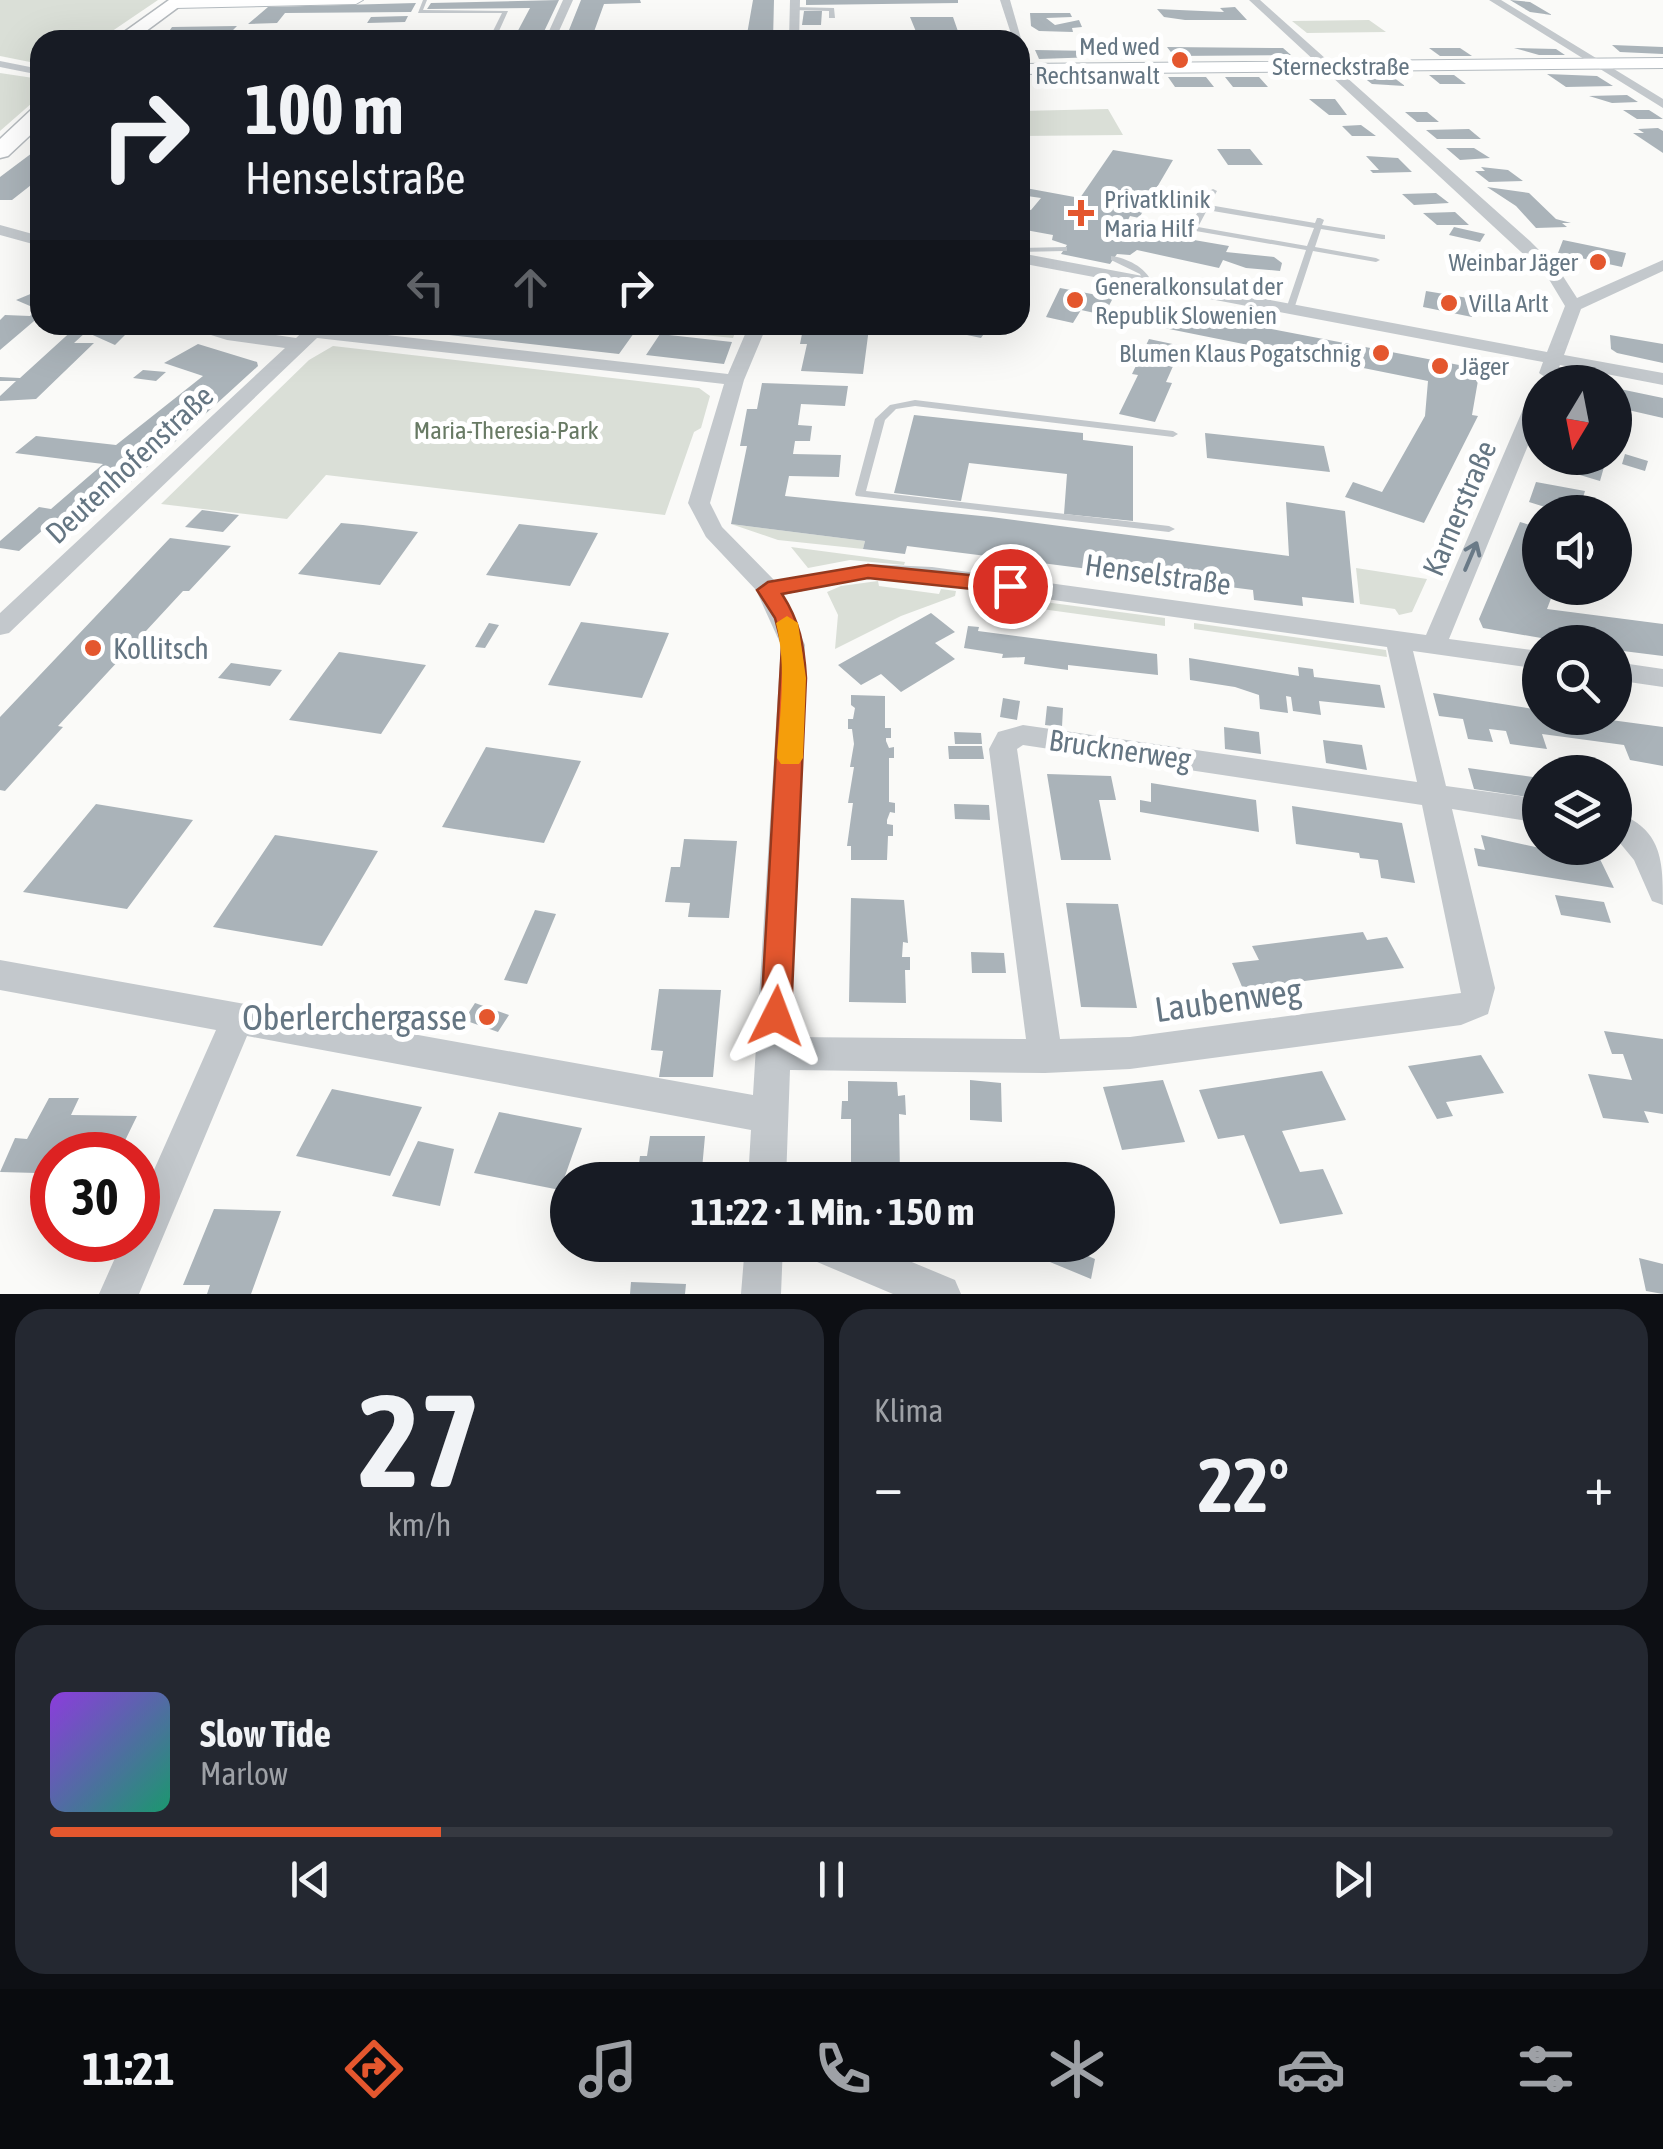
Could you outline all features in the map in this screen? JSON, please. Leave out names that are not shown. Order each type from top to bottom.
[{"type":"main road","points":[[138,30],[182,2]]},
{"type":"main road","points":[[0,151],[30,123]]},
{"type":"street","points":[[182,2],[219,0]]},
{"type":"street","points":[[182,2],[356,0]]},
{"type":"street","points":[[554,30],[568,0]]},
{"type":"street","points":[[1005,0],[1015,30]]},
{"type":"street","points":[[1254,0],[1524,244],[1553,274],[1574,306]]},
{"type":"street","points":[[1494,0],[1663,104]]},
{"type":"street","points":[[794,4],[794,30]]},
{"type":"street","name":"Sterneckstraße","points":[[1030,68],[1663,63]]},
{"type":"street","points":[[0,64],[30,70]]},
{"type":"street","points":[[0,230],[30,238]]},
{"type":"street","points":[[1030,256],[1290,310],[1663,379]]},
{"type":"street","points":[[1552,365],[1574,306],[1663,265]]},
{"type":"street","name":"Deutenhofenstraße","points":[[0,627],[310,335]]},
{"type":"street","points":[[320,335],[736,380]]},
{"type":"street","points":[[754,335],[736,380],[699,503],[703,521],[752,568],[768,590],[786,618],[793,645],[768,1162]]},
{"type":"street","name":"Karnerstraße","points":[[1434,646],[1522,437]]},
{"type":"street","name":"Henselstraße","points":[[768,590],[868,572],[932,575],[1522,658]]},
{"type":"street","name":"Laubenweg","points":[[774,1053],[1130,1053],[1461,1009],[1476,1003],[1480,988],[1398,640]]},
{"type":"street","points":[[1632,673],[1663,678]]},
{"type":"street","name":"Brucknerweg","points":[[1044,1056],[1003,749],[1008,739],[1022,735],[1432,794]]},
{"type":"street","points":[[1432,794],[1522,808]]},
{"type":"street","points":[[1632,835],[1639,840],[1663,890]]},
{"type":"street","points":[[0,975],[770,1116]]},
{"type":"street","points":[[119,1294],[238,1018]]},
{"type":"street","points":[[761,1294],[763,1262]]},
{"type":"street","points":[[865,1262],[941,1294]]},
{"type":"lane","points":[[425,0],[420,12],[505,11],[496,30]]},
{"type":"lane","points":[[794,4],[832,9],[832,18]]},
{"type":"lane","points":[[1213,192],[1193,228],[1376,260]]},
{"type":"lane","points":[[1205,207],[1319,222],[1382,236]]},
{"type":"lane","points":[[1290,310],[1319,222]]},
{"type":"lane","points":[[1030,253],[1064,249]]},
{"type":"lane","points":[[1114,258],[1144,272],[1148,282]]},
{"type":"lane","points":[[1169,530],[860,494],[880,419],[894,406],[916,403],[1174,434]]},
{"type":"green space","points":[[0,0],[158,0],[114,30],[30,30],[30,62],[0,56]]},
{"type":"green space","points":[[1369,20],[1386,32],[1307,33],[1292,21]]},
{"type":"green space","points":[[0,73],[30,78],[30,105],[0,131]]},
{"type":"green space","points":[[1108,109],[1123,135],[1030,136],[1030,111]]},
{"type":"green space","name":"Maria-Theresia-Park","points":[[333,346],[699,388],[710,396],[665,515],[326,475],[287,519],[161,504],[309,360]]},
{"type":"green space","points":[[731,524],[865,541],[863,549],[778,540]]},
{"type":"green space","points":[[791,547],[905,562],[904,565],[850,560],[808,568]]},
{"type":"green space","points":[[1356,568],[1427,579],[1412,612],[1399,615],[1395,609],[1360,604]]},
{"type":"green space","points":[[878,581],[879,586],[939,594],[941,589],[956,591],[955,596],[901,616],[835,649],[838,615],[827,592]]},
{"type":"green space","points":[[977,593],[1165,618],[1165,626],[976,600]]},
{"type":"green space","points":[[1194,623],[1386,650],[1387,657],[1194,629]]},
{"type":"building","points":[[559,0],[545,30],[518,30],[530,8],[427,9],[431,3]]},
{"type":"building","points":[[581,0],[640,0],[641,3],[604,4],[595,30],[569,30]]},
{"type":"building","points":[[753,0],[774,0],[773,30],[748,30]]},
{"type":"building","points":[[806,0],[958,0],[958,3],[806,5]]},
{"type":"building","points":[[1510,0],[1530,2],[1552,15],[1530,12]]},
{"type":"building","points":[[416,3],[411,12],[285,13],[277,23],[248,24],[268,7]]},
{"type":"building","points":[[1235,7],[1247,20],[1185,20],[1164,17],[1157,9],[1224,12],[1220,8]]},
{"type":"building","points":[[804,11],[822,11],[821,25],[802,25]]},
{"type":"building","points":[[1030,13],[1070,13],[1072,17],[1046,18],[1055,25],[1079,20],[1082,27],[1072,28],[1073,32],[1039,31],[1031,26]]},
{"type":"building","points":[[408,16],[405,22],[367,23],[371,17]]},
{"type":"building","points":[[910,17],[953,17],[958,30],[915,30]]},
{"type":"building","points":[[237,26],[233,30],[170,30]]},
{"type":"building","points":[[1612,45],[1663,47],[1663,54],[1620,52]]},
{"type":"building","points":[[1099,46],[1139,46],[1143,52],[1159,52],[1162,56],[1105,56]]},
{"type":"building","points":[[1167,47],[1283,48],[1291,55],[1174,56]]},
{"type":"building","points":[[1429,48],[1460,48],[1472,56],[1440,56]]},
{"type":"building","points":[[1514,48],[1556,49],[1565,55],[1539,55]]},
{"type":"building","points":[[1035,50],[1094,51],[1097,57],[1039,59]]},
{"type":"building","points":[[1547,74],[1597,76],[1613,86],[1566,87]]},
{"type":"building","points":[[1429,75],[1454,75],[1466,84],[1440,84]]},
{"type":"building","points":[[1168,77],[1206,77],[1214,87],[1175,87]]},
{"type":"building","points":[[1225,77],[1259,77],[1268,87],[1233,87]]},
{"type":"building","points":[[1363,77],[1393,77],[1405,86],[1372,84]]},
{"type":"building","points":[[1053,78],[1082,78],[1087,86],[1057,87]]},
{"type":"building","points":[[1109,78],[1147,78],[1152,85],[1115,88]]},
{"type":"building","points":[[1627,95],[1638,102],[1612,103],[1589,96]]},
{"type":"building","points":[[1309,99],[1335,99],[1347,115],[1329,115]]},
{"type":"building","points":[[1623,110],[1649,110],[1663,119],[1637,119]]},
{"type":"building","points":[[1405,112],[1427,112],[1439,122],[1417,122]]},
{"type":"building","points":[[1361,125],[1376,136],[1352,136],[1342,126]]},
{"type":"building","points":[[1469,129],[1481,139],[1437,139],[1426,130]]},
{"type":"building","points":[[1638,129],[1663,131],[1663,153],[1633,133],[1644,133]]},
{"type":"building","points":[[1446,148],[1474,148],[1490,158],[1460,160]]},
{"type":"building","points":[[1217,149],[1250,149],[1263,165],[1228,165]]},
{"type":"building","name":"Privatklinik Maria Hilf","points":[[1113,150],[1173,160],[1139,218],[1130,216],[1124,228],[1229,246],[1226,252],[1274,257],[1282,263],[1280,271],[1246,268],[1223,260],[1219,268],[1137,250],[1130,255],[1117,254],[1110,264],[1061,254],[1067,245],[1052,240],[1053,235],[1030,231],[1030,210],[1041,198],[1030,196],[1030,189],[1080,198]]},
{"type":"building","points":[[30,154],[30,186],[12,200],[0,200],[0,177]]},
{"type":"building","points":[[1366,156],[1398,158],[1412,172],[1373,173],[1370,170],[1379,170]]},
{"type":"building","points":[[1481,167],[1508,170],[1523,181],[1489,182],[1475,171],[1485,171]]},
{"type":"building","points":[[1487,187],[1529,193],[1556,219],[1571,223],[1562,223],[1567,227],[1536,228],[1516,206]]},
{"type":"building","points":[[1436,193],[1449,203],[1414,205],[1402,194]]},
{"type":"building","points":[[1455,212],[1469,225],[1437,225],[1423,213]]},
{"type":"building","points":[[1454,227],[1485,234],[1480,242],[1449,235]]},
{"type":"building","points":[[1563,240],[1626,253],[1622,267],[1558,253]]},
{"type":"building","points":[[1060,288],[1113,298],[1104,315],[1081,310],[1073,323],[1046,317]]},
{"type":"building","name":"Villa Arlt","points":[[1426,291],[1474,299],[1472,317],[1423,307]]},
{"type":"building","points":[[30,294],[30,306],[16,300]]},
{"type":"building","points":[[1172,310],[1480,369],[1472,415],[1478,416],[1424,523],[1345,497],[1353,482],[1382,492],[1425,416],[1428,381],[1164,328]]},
{"type":"building","points":[[5,315],[30,316],[30,324],[0,350],[0,320]]},
{"type":"building","points":[[67,335],[83,335],[74,343],[94,343],[36,399],[0,401],[0,396],[16,381],[0,381],[0,377],[20,378]]},
{"type":"building","points":[[93,335],[125,335],[115,345]]},
{"type":"building","points":[[449,335],[633,335],[619,354]]},
{"type":"building","points":[[659,335],[732,342],[724,364],[646,355]]},
{"type":"building","points":[[802,335],[868,335],[863,374],[801,371],[807,344],[800,344]]},
{"type":"building","points":[[1610,335],[1663,344],[1663,363],[1617,353],[1611,349]]},
{"type":"building","points":[[1149,339],[1182,346],[1166,382],[1172,383],[1155,422],[1119,414],[1138,375],[1132,374]]},
{"type":"building","points":[[198,344],[257,362],[258,366],[75,533],[44,529],[19,551],[0,548],[0,541],[39,507],[51,509],[103,464],[15,453],[36,436],[116,445],[203,376],[164,363]]},
{"type":"building","points":[[143,370],[166,372],[156,381],[133,378]]},
{"type":"building","points":[[762,383],[848,386],[845,406],[801,404],[798,425],[812,426],[810,441],[795,441],[793,454],[841,455],[839,477],[789,476],[785,496],[991,517],[1289,556],[1286,502],[1345,511],[1354,603],[1302,597],[1303,606],[1254,600],[1253,590],[907,546],[905,554],[863,549],[865,541],[731,524],[747,446],[740,446],[747,409],[757,409]]},
{"type":"building","points":[[1632,392],[1663,398],[1663,418],[1632,411]]},
{"type":"building","points":[[914,415],[1083,433],[1083,440],[1133,446],[1133,521],[1064,514],[1067,474],[969,463],[961,501],[894,493]]},
{"type":"building","points":[[1205,433],[1324,446],[1330,472],[1207,458]]},
{"type":"building","points":[[1632,456],[1648,461],[1645,471],[1632,467]]},
{"type":"building","points":[[1580,475],[1602,475],[1600,481]]},
{"type":"building","points":[[1536,482],[1585,491],[1584,495],[1531,495]]},
{"type":"building","points":[[202,510],[239,515],[223,532],[185,527]]},
{"type":"building","points":[[1520,522],[1522,605],[1549,605],[1547,609],[1663,624],[1663,656],[1632,652],[1632,625],[1522,625],[1522,635],[1483,628],[1479,619]]},
{"type":"building","points":[[341,523],[418,532],[380,585],[298,574]]},
{"type":"building","points":[[519,524],[598,533],[570,586],[486,575]]},
{"type":"building","points":[[170,538],[231,546],[189,591],[183,591],[58,726],[63,727],[5,791],[0,790],[0,717]]},
{"type":"building","points":[[931,613],[955,632],[935,643],[955,659],[901,692],[881,674],[861,685],[838,665]]},
{"type":"building","points":[[581,622],[669,633],[642,698],[548,685]]},
{"type":"building","points":[[489,623],[499,625],[485,648],[475,647]]},
{"type":"building","points":[[968,626],[979,627],[978,631],[1157,654],[1158,675],[1024,664],[1025,657],[1002,658],[1003,654],[964,648]]},
{"type":"building","points":[[339,652],[426,665],[381,734],[289,720]]},
{"type":"building","points":[[1189,658],[1299,676],[1298,667],[1313,669],[1314,677],[1380,685],[1385,708],[1319,701],[1321,715],[1293,711],[1291,697],[1286,696],[1288,713],[1260,709],[1259,695],[1190,680]]},
{"type":"building","points":[[231,663],[282,670],[270,686],[218,678]]},
{"type":"building","points":[[1433,693],[1522,707],[1522,735],[1542,735],[1547,749],[1510,744],[1506,731],[1489,729],[1493,742],[1468,739],[1463,719],[1439,716]]},
{"type":"building","points":[[851,695],[885,696],[885,728],[891,728],[891,738],[886,741],[889,748],[894,747],[894,758],[889,758],[889,802],[895,803],[895,813],[890,812],[887,820],[887,824],[893,825],[893,836],[888,836],[887,860],[851,860],[851,846],[847,846],[854,767],[850,767],[852,729],[848,729],[848,719],[853,719],[855,708]]},
{"type":"building","points":[[1003,698],[1020,701],[1017,720],[1000,717]]},
{"type":"building","points":[[1047,706],[1063,708],[1062,727],[1045,725]]},
{"type":"building","points":[[1632,723],[1663,727],[1663,766],[1632,760],[1624,745],[1549,735],[1632,735]]},
{"type":"building","points":[[1224,727],[1259,732],[1261,754],[1225,749]]},
{"type":"building","points":[[954,732],[981,733],[982,744],[955,744]]},
{"type":"building","points":[[1323,740],[1362,745],[1367,770],[1326,763]]},
{"type":"building","points":[[948,746],[982,746],[984,759],[949,759]]},
{"type":"building","points":[[486,747],[581,761],[544,843],[442,827]]},
{"type":"building","points":[[1468,768],[1522,776],[1522,796],[1474,789]]},
{"type":"building","points":[[1047,774],[1111,776],[1116,800],[1099,800],[1111,860],[1061,860]]},
{"type":"building","points":[[1151,783],[1256,800],[1259,832],[1140,812],[1140,800],[1151,802]]},
{"type":"building","points":[[96,804],[193,820],[127,909],[23,892]]},
{"type":"building","points":[[954,804],[989,805],[990,820],[955,819]]},
{"type":"building","points":[[1292,806],[1402,823],[1415,883],[1381,878],[1378,860],[1360,858],[1359,853],[1296,844]]},
{"type":"building","points":[[275,835],[378,851],[322,946],[213,927]]},
{"type":"building","points":[[1481,835],[1522,844],[1522,865],[1603,865],[1614,888],[1478,866],[1474,848],[1485,850]]},
{"type":"building","points":[[684,839],[737,841],[729,918],[688,917],[690,903],[665,902],[671,867],[680,867]]},
{"type":"building","points":[[1555,895],[1604,902],[1611,923],[1561,915]]},
{"type":"building","points":[[851,898],[904,900],[908,943],[903,942],[902,957],[910,957],[910,970],[905,970],[906,1003],[849,1002]]},
{"type":"building","points":[[1066,903],[1118,904],[1137,1008],[1081,1007]]},
{"type":"building","points":[[535,910],[556,914],[527,984],[504,980]]},
{"type":"building","points":[[1363,932],[1367,940],[1387,937],[1404,968],[1243,989],[1232,963],[1259,960],[1252,946]]},
{"type":"building","points":[[971,952],[1004,953],[1006,973],[972,973]]},
{"type":"building","points":[[659,989],[721,990],[713,1077],[659,1077],[663,1051],[651,1050]]},
{"type":"building","name":"Oberlerchergasse","points":[[475,1003],[509,1015],[498,1032],[464,1020]]},
{"type":"building","points":[[1604,1031],[1663,1039],[1663,1114],[1644,1111],[1649,1123],[1603,1118],[1588,1074],[1632,1080],[1623,1054],[1612,1054]]},
{"type":"building","points":[[1481,1055],[1504,1093],[1446,1102],[1453,1116],[1437,1119],[1408,1066]]},
{"type":"building","points":[[1322,1071],[1346,1120],[1282,1131],[1300,1172],[1323,1169],[1343,1214],[1280,1224],[1244,1135],[1218,1139],[1199,1090]]},
{"type":"building","points":[[970,1080],[1001,1083],[1002,1122],[970,1120]]},
{"type":"building","points":[[1163,1080],[1185,1142],[1122,1150],[1103,1087]]},
{"type":"building","points":[[848,1081],[897,1082],[898,1096],[905,1095],[906,1115],[899,1114],[900,1162],[851,1162],[851,1119],[841,1119],[842,1101],[848,1101]]},
{"type":"building","points":[[332,1089],[422,1107],[390,1176],[296,1156]]},
{"type":"building","points":[[49,1098],[79,1098],[71,1115],[137,1116],[129,1132],[31,1132]]},
{"type":"building","points":[[499,1112],[582,1128],[570,1162],[550,1162],[550,1188],[474,1173]]},
{"type":"building","points":[[30,1133],[30,1173],[0,1172],[15,1138],[27,1139]]},
{"type":"building","points":[[650,1136],[705,1136],[703,1162],[639,1162],[640,1156],[647,1156]]},
{"type":"building","points":[[418,1141],[454,1149],[440,1206],[392,1196]]},
{"type":"building","points":[[214,1209],[281,1211],[251,1294],[207,1294],[210,1285],[183,1285]]},
{"type":"building","points":[[1639,1258],[1663,1264],[1663,1294],[1646,1291]]},
{"type":"building","points":[[1050,1262],[1094,1262],[1091,1279]]},
{"type":"building","points":[[631,1282],[686,1284],[685,1294],[630,1294]]},
{"type":"slow traffic","points":[[787,623],[793,645],[794,678],[790,758]]},
{"type":"place","name":"Med wed Rechtsanwalt","points":[[1180,60]]},
{"type":"place","name":"Privatklinik Maria Hilf","points":[[1081,213]]},
{"type":"place","name":"Weinbar Jäger","points":[[1598,262]]},
{"type":"place","name":"Generalkonsulat der Republik Slowenien","points":[[1075,300]]},
{"type":"place","name":"Villa Arlt","points":[[1449,303]]},
{"type":"place","name":"Blumen Klaus Pogatschnig","points":[[1381,353]]},
{"type":"place","name":"Jäger","points":[[1440,366]]},
{"type":"place","name":"Kollitsch","points":[[93,648]]},
{"type":"place","name":"Oberlerchergasse","points":[[487,1017]]},
{"type":"route","points":[[776,1016],[794,678],[793,645],[786,618],[768,590],[868,572],[932,575],[1010,586]]}]
